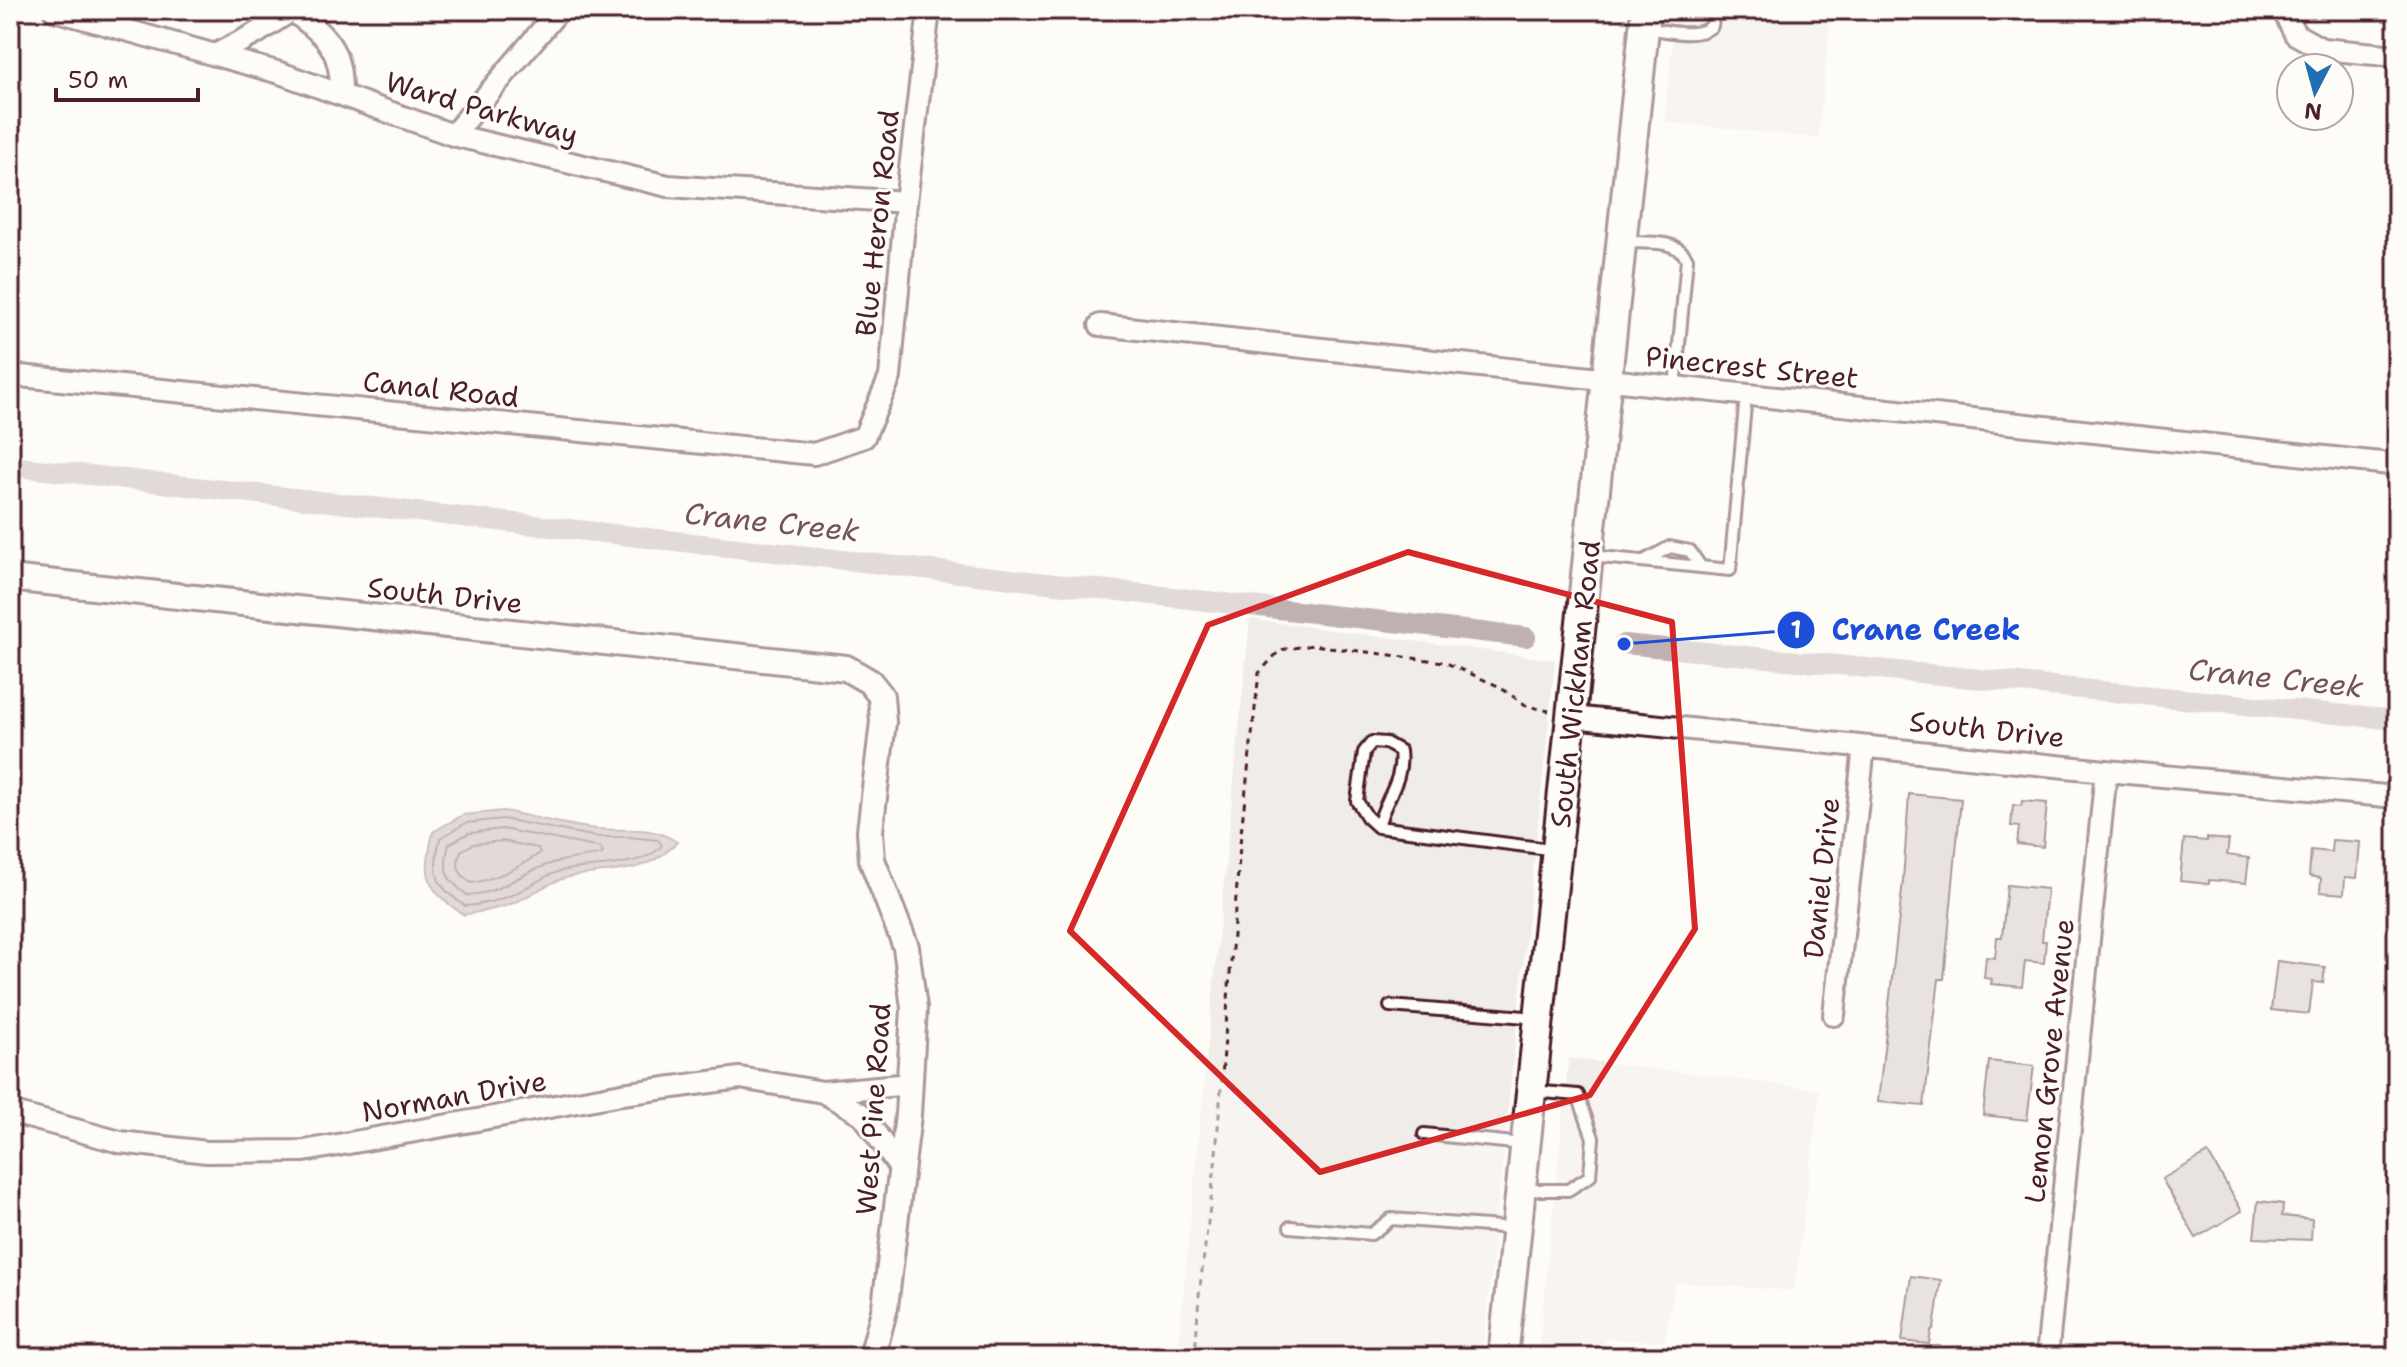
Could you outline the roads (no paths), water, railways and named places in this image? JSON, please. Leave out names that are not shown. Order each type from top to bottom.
[{"type":"main road","name":"South Wickham Road","points":[[1503,1357],[1645,19]]},
{"type":"street","name":"Ward Parkway","points":[[54,10],[280,73],[453,135],[668,186],[906,202]]},
{"type":"street","points":[[453,135],[559,10]]},
{"type":"street","name":"Blue Heron Road","points":[[864,437],[890,377],[906,202],[929,10]]},
{"type":"street","points":[[2283,10],[2295,34],[2322,49],[2397,56]]},
{"type":"street","points":[[215,55],[292,11],[321,32],[337,53],[341,95]]},
{"type":"street","name":"Pinecrest Street","points":[[1100,325],[2390,464],[2397,461]]},
{"type":"street","name":"Canal Road","points":[[10,375],[814,454],[864,437]]},
{"type":"street","name":"South Drive","points":[[10,578],[846,668],[870,682]]},
{"type":"street","name":"West Pine Road","points":[[870,682],[881,696],[883,722],[870,831],[872,860],[906,947],[914,1008],[910,1084],[885,1307],[872,1357]]},
{"type":"street","name":"South Drive","points":[[1572,717],[2397,797]]},
{"type":"street","name":"Daniel Drive","points":[[1834,1015],[1864,747]]},
{"type":"street","name":"Lemon Grove Avenue","points":[[2047,1357],[2106,771]]},
{"type":"street","name":"Norman Drive","points":[[10,1112],[120,1142],[207,1152],[304,1151],[622,1094],[740,1078],[823,1092],[910,1084]]},
{"type":"street","points":[[823,1092],[863,1115],[901,1170]]},
{"type":"lane","points":[[1645,19],[1697,34],[1706,32],[1712,26],[1714,10]]},
{"type":"lane","points":[[1621,242],[1672,245],[1683,250],[1687,259],[1675,387]]},
{"type":"lane","points":[[1589,556],[1730,570],[1746,395]]},
{"type":"lane","points":[[1643,561],[1670,547],[1690,551],[1701,567]]},
{"type":"lane","points":[[1378,827],[1385,802],[1393,794],[1402,767],[1400,751],[1386,743],[1372,742],[1364,752],[1357,801],[1378,827],[1558,850]]},
{"type":"lane","points":[[1390,1006],[1540,1018]]},
{"type":"lane","points":[[1521,1190],[1568,1190],[1590,1176],[1593,1138],[1578,1095],[1532,1091]]},
{"type":"lane","points":[[1424,1134],[1526,1144]]},
{"type":"lane","points":[[1290,1227],[1371,1234],[1391,1219],[1517,1228]]},
{"type":"water","points":[[504,811],[585,828],[647,831],[677,842],[664,854],[637,867],[562,879],[512,904],[464,915],[441,897],[430,880],[428,860],[433,832],[463,815]]},
{"type":"waterway","name":"Crane Creek","points":[[10,466],[1526,637]]},
{"type":"waterway","name":"Crane Creek","points":[[1624,644],[2397,720]]},
{"type":"place","name":"Crane Creek","points":[[1624,644]]}]
